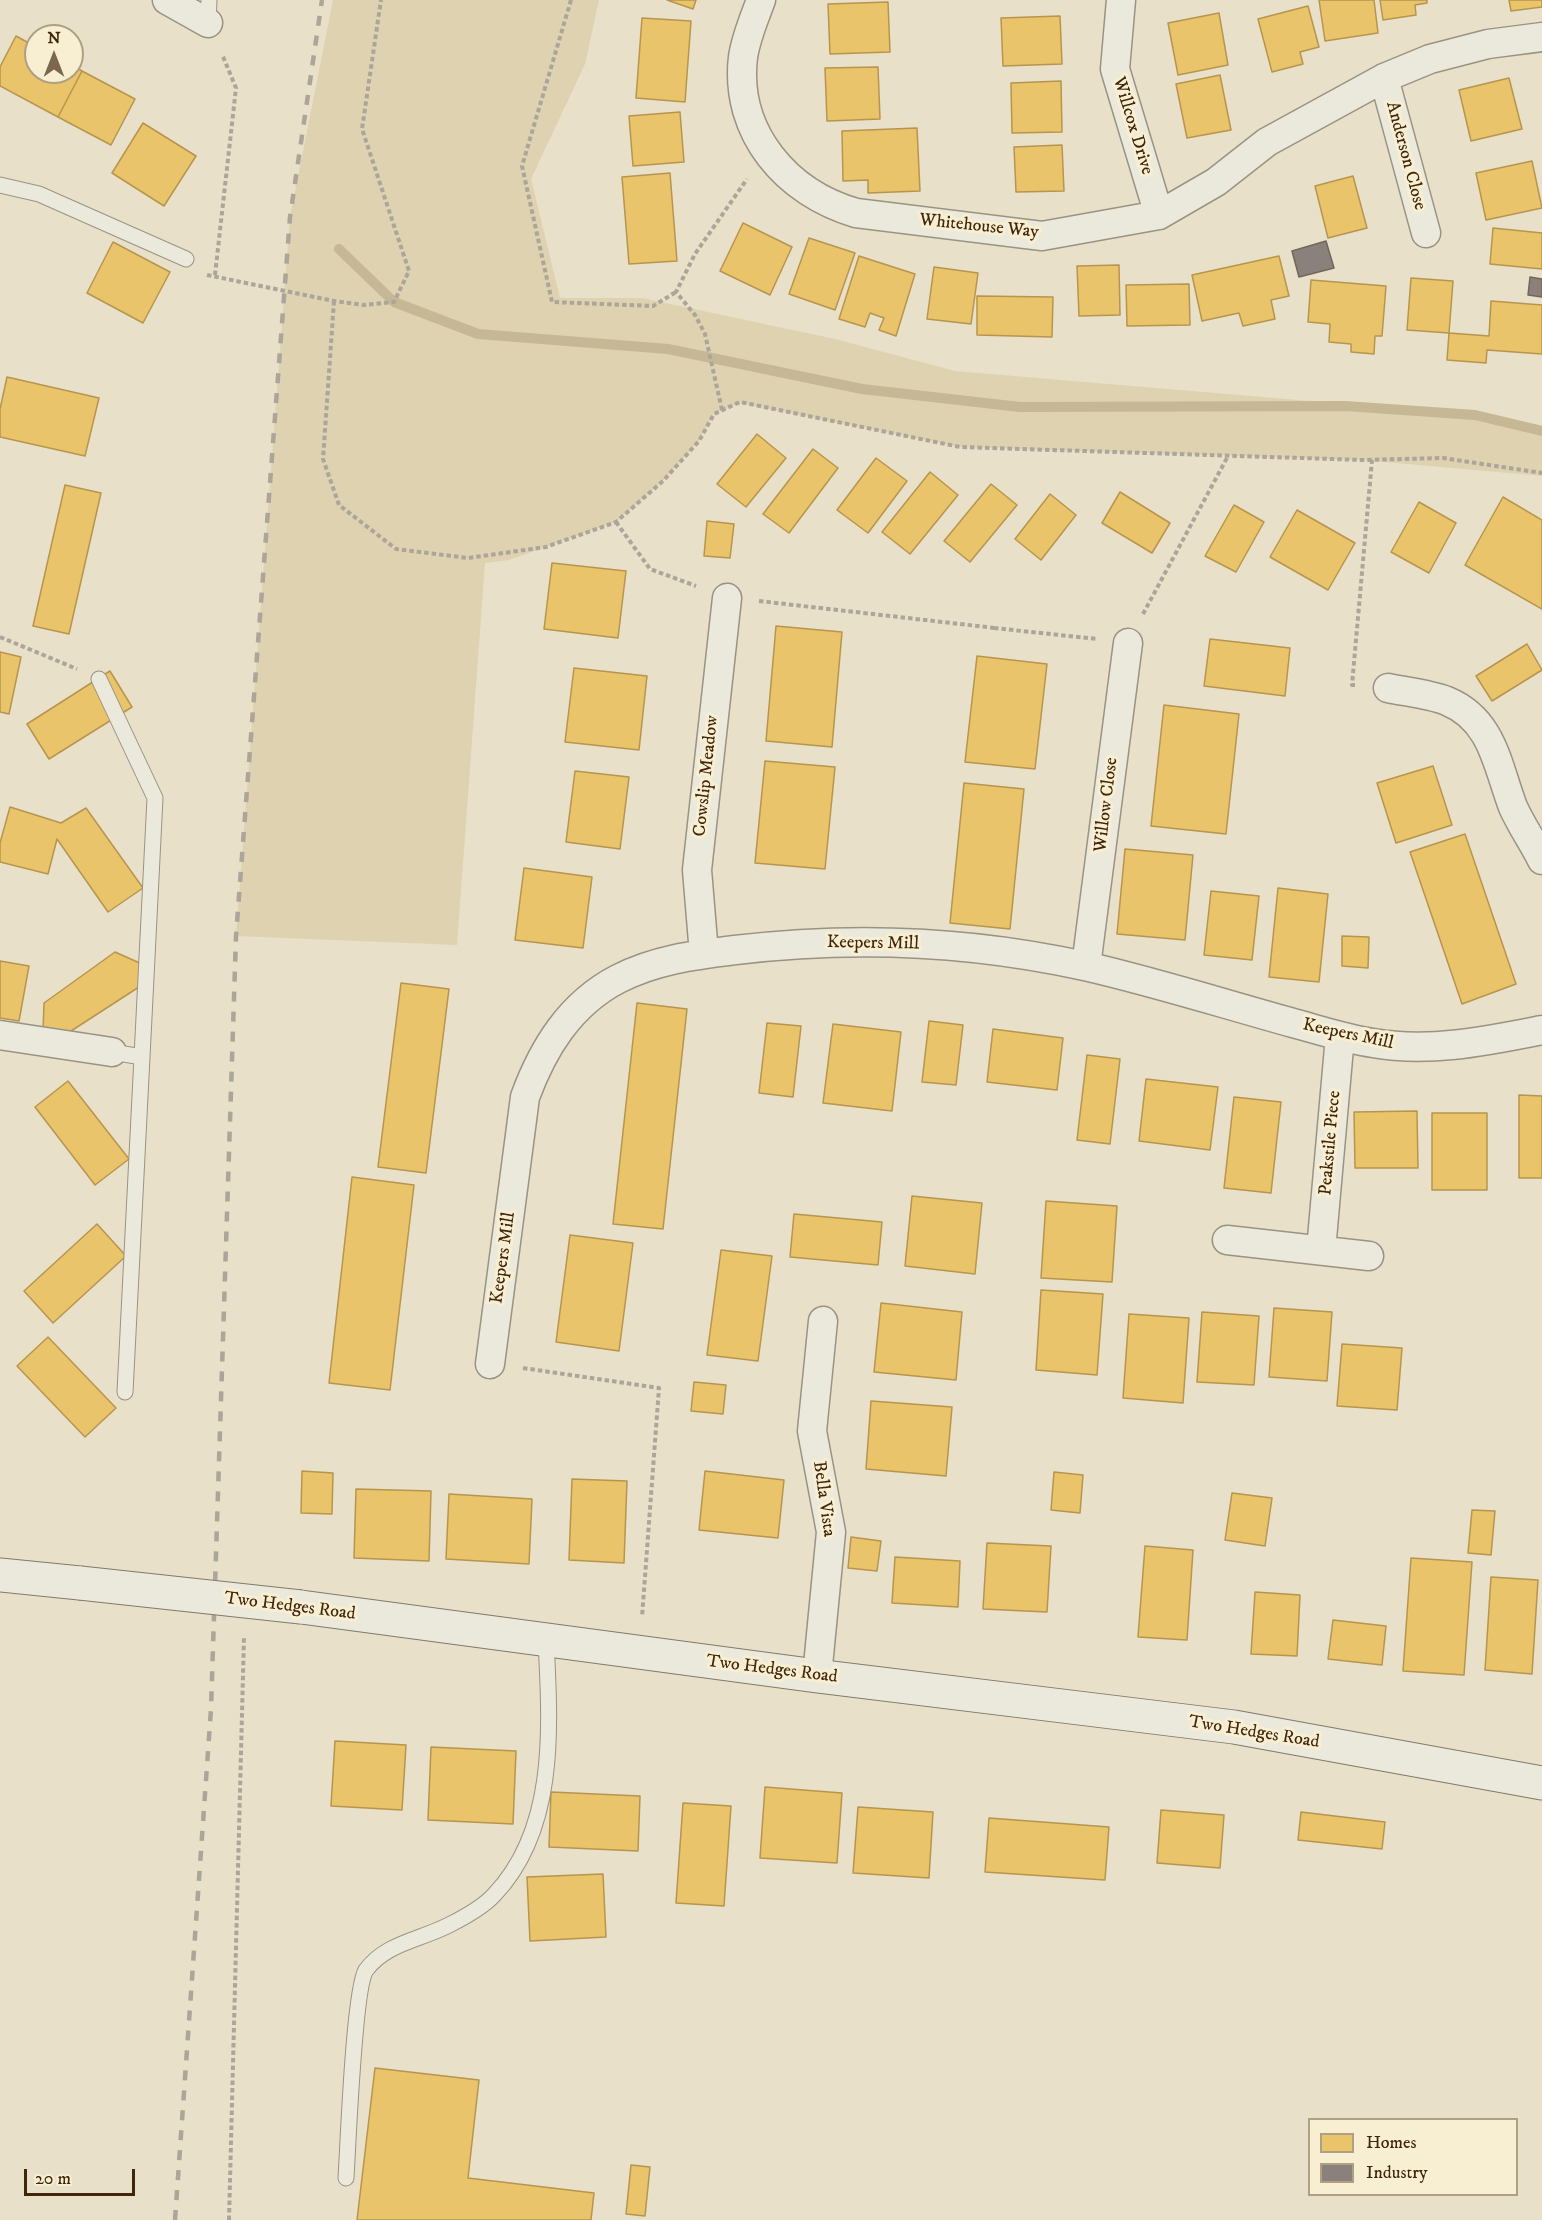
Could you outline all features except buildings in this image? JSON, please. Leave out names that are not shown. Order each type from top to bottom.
[{"type":"street","points":[[167,0],[209,11]]},
{"type":"street","name":"Whitehouse Way","points":[[760,0],[748,34],[743,82],[754,130],[766,152],[791,180],[811,195],[833,206],[856,213],[1042,236],[1159,215],[1216,182],[1267,142],[1384,78],[1430,58],[1469,49],[1542,38]]},
{"type":"street","name":"Willcox Drive","points":[[1121,0],[1115,69],[1159,215]]},
{"type":"street","name":"Anderson Close","points":[[1384,78],[1426,233]]},
{"type":"street","name":"Cowslip Meadow","points":[[704,954],[697,870],[727,598]]},
{"type":"street","name":"Willow Close","points":[[1086,966],[1128,643]]},
{"type":"street","points":[[1388,688],[1446,700],[1470,714],[1481,725],[1490,738],[1514,808],[1542,860]]},
{"type":"street","name":"Keepers Mill","points":[[490,1364],[525,1097],[535,1069],[550,1042],[568,1018],[591,997],[616,980],[645,967],[674,958],[771,946],[899,944],[962,947],[1086,966],[1340,1036],[1403,1047],[1438,1047],[1542,1030]]},
{"type":"street","points":[[0,1035],[112,1052]]},
{"type":"street","name":"Peakstile Piece","points":[[1321,1250],[1340,1036]]},
{"type":"street","points":[[1227,1240],[1368,1256]]},
{"type":"street","name":"Bella Vista","points":[[817,1676],[831,1532],[812,1431],[823,1322]]},
{"type":"street","name":"Two Hedges Road","points":[[0,1575],[301,1607],[817,1676],[1234,1727],[1542,1783]]},
{"type":"lane","points":[[0,185],[39,194],[186,259]]},
{"type":"lane","points":[[99,679],[155,798],[125,1392]]},
{"type":"lane","points":[[112,1052],[142,1058]]},
{"type":"lane","points":[[346,2178],[358,2001],[365,1972],[383,1952],[448,1926],[493,1897],[517,1867],[545,1786],[550,1731],[546,1640]]},
{"type":"path","points":[[186,259],[200,274],[215,275],[334,302],[364,304],[394,302],[409,271],[362,129],[381,0]]},
{"type":"path","points":[[571,0],[522,166],[552,302],[653,306],[676,292],[695,254],[766,152]]},
{"type":"path","points":[[209,11],[236,88],[215,275]]},
{"type":"path","points":[[676,292],[695,315],[705,334],[722,410]]},
{"type":"path","points":[[334,302],[323,459],[339,505],[396,549],[468,558],[546,548],[616,522],[663,481],[699,441],[714,414],[740,402],[960,447],[1372,460],[1443,458],[1542,473]]},
{"type":"path","points":[[616,522],[650,569],[727,598],[1128,643],[1228,456]]},
{"type":"path","points":[[1372,460],[1352,685],[1388,688]]},
{"type":"path","points":[[0,636],[99,679]]},
{"type":"path","points":[[490,1364],[659,1388],[639,1652]]},
{"type":"path","points":[[229,2220],[245,1601]]},
{"type":"shaded area","points":[[333,0],[599,0],[585,64],[531,179],[560,298],[642,298],[835,339],[955,371],[1475,415],[1542,431],[1542,476],[1363,460],[960,447],[740,403],[714,414],[699,441],[663,481],[616,522],[509,560],[485,563],[457,945],[236,936],[290,217]]},
{"type":"waterway","points":[[339,249],[394,302],[478,334],[668,349],[862,389],[1020,407],[1345,406],[1475,415],[1542,431]]},
{"type":"railway","points":[[175,2220],[211,1709],[236,936],[290,217],[322,0]]}]
